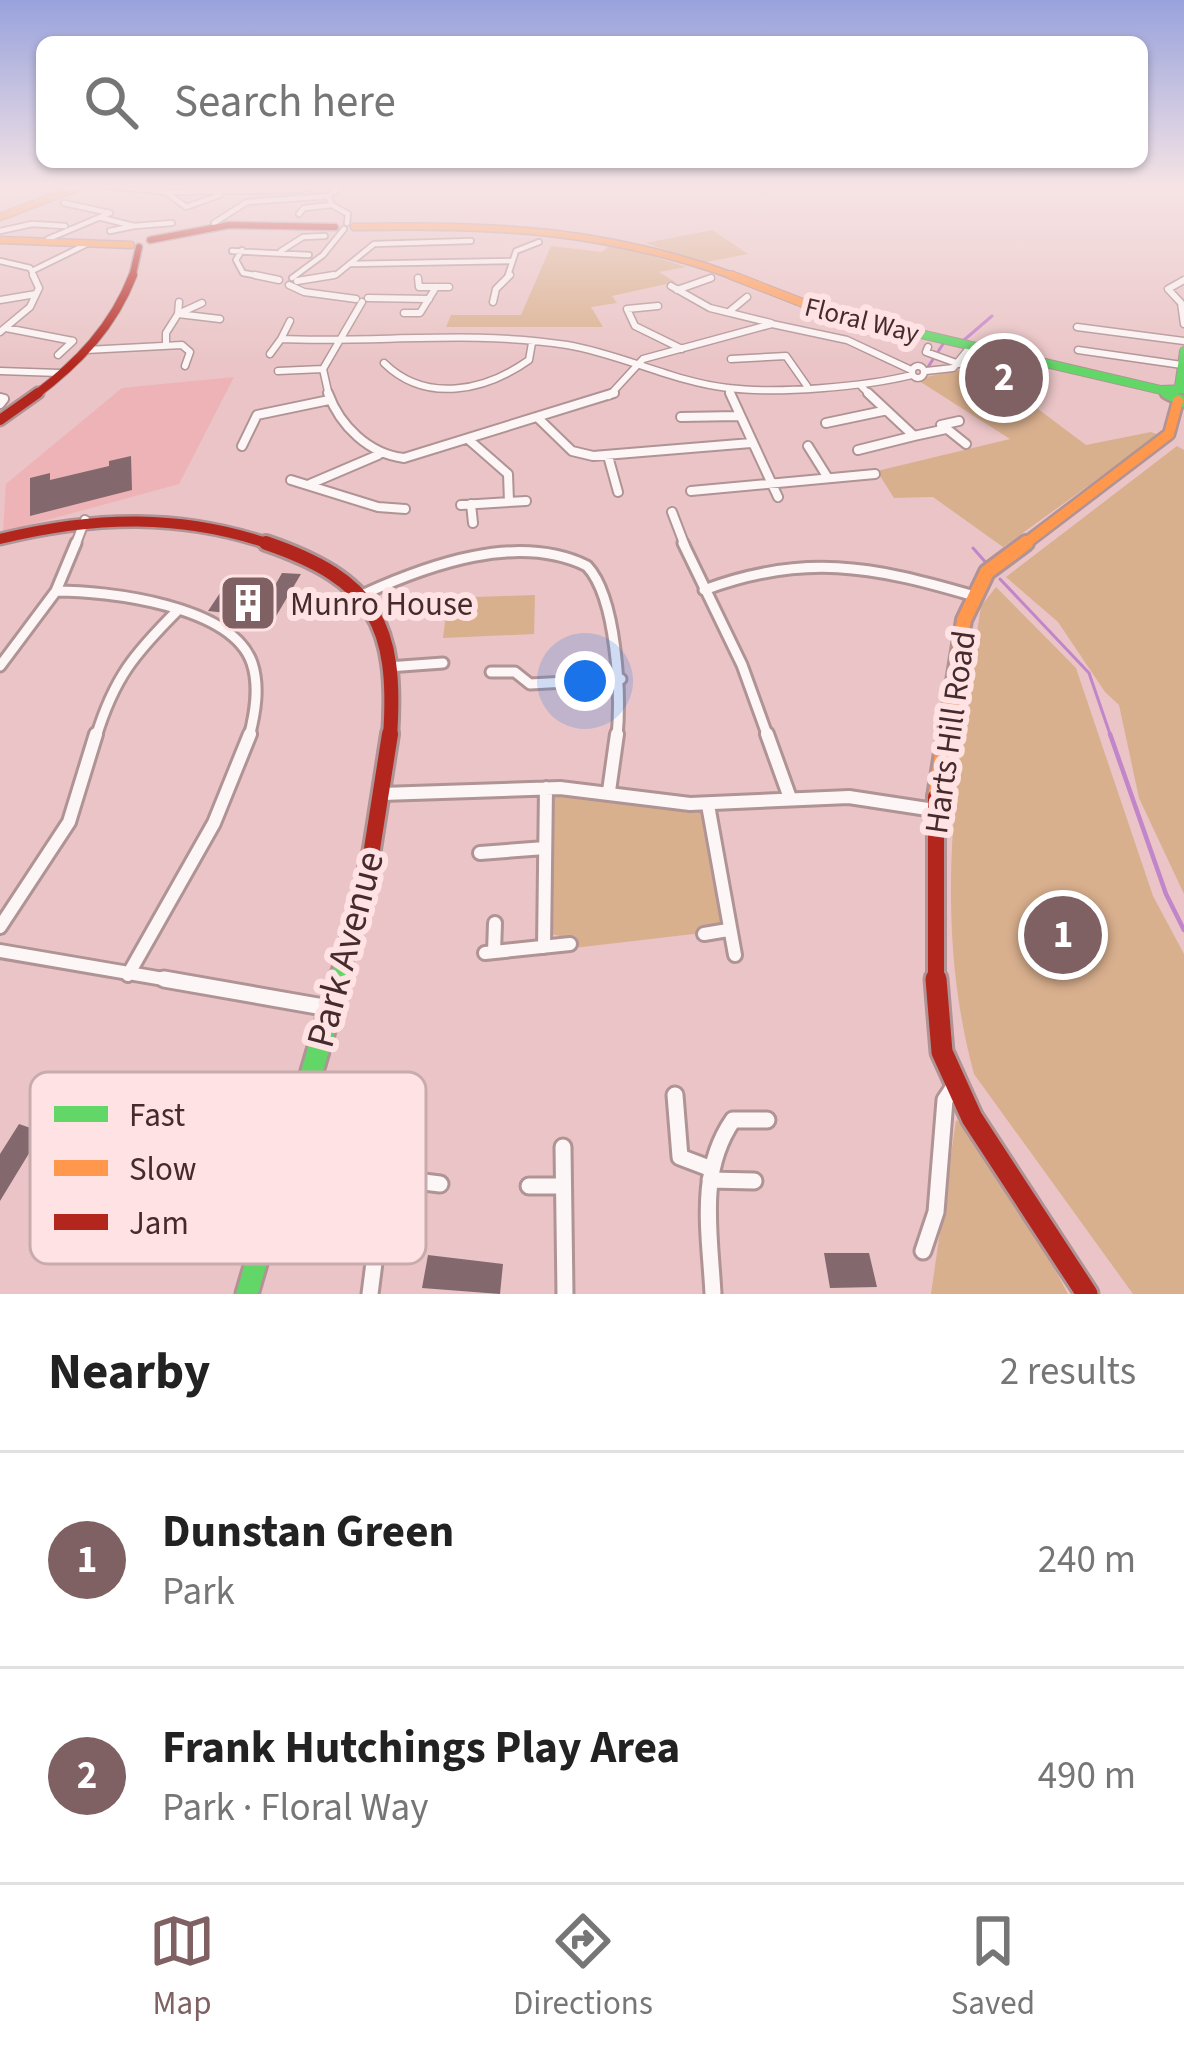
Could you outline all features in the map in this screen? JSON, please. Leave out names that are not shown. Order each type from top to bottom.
[{"type":"street","points":[[2,261],[34,270],[68,261],[71,250],[84,245]]},
{"type":"street","points":[[58,355],[104,333],[134,283],[140,245]]},
{"type":"street","points":[[278,253],[290,245]]},
{"type":"street","points":[[293,282],[329,245]]},
{"type":"street","points":[[242,250],[236,260],[242,272],[279,280],[279,285],[326,278],[372,245]]},
{"type":"street","points":[[493,302],[496,289],[512,274],[517,251],[531,245]]},
{"type":"street","name":"Floral Way","points":[[634,245],[679,257],[832,314],[1181,394]]},
{"type":"street","points":[[232,250],[309,256]]},
{"type":"street","points":[[2,261],[19,255]]},
{"type":"street","points":[[350,264],[512,261]]},
{"type":"street","points":[[34,270],[37,294]]},
{"type":"street","points":[[1184,276],[1168,289],[1181,303],[1184,324]]},
{"type":"street","points":[[418,278],[419,286],[449,287]]},
{"type":"street","points":[[711,278],[674,288],[710,308],[847,340],[922,376],[959,364],[971,346]]},
{"type":"street","points":[[293,282],[304,292],[362,300],[429,299]]},
{"type":"street","points":[[404,314],[420,313],[436,287]]},
{"type":"street","points":[[3,330],[37,294]]},
{"type":"street","points":[[0,300],[37,294]]},
{"type":"street","points":[[730,311],[747,297]]},
{"type":"street","points":[[362,300],[323,369],[329,400],[378,454]]},
{"type":"street","points":[[166,345],[166,332],[178,314],[179,302]]},
{"type":"street","points":[[178,314],[202,303]]},
{"type":"street","points":[[658,306],[624,307],[635,326],[682,349]]},
{"type":"street","points":[[178,314],[220,320]]},
{"type":"street","points":[[270,354],[290,321]]},
{"type":"street","points":[[310,484],[378,454],[411,457],[616,392],[626,382],[628,370],[639,362],[772,324]]},
{"type":"street","points":[[1077,327],[1184,341]]},
{"type":"street","points":[[3,330],[79,343],[188,349],[185,366]]},
{"type":"street","points":[[1122,333],[1131,344]]},
{"type":"street","points":[[281,339],[431,338],[577,347],[728,388],[860,385],[910,372]]},
{"type":"street","points":[[0,420],[59,373],[79,343]]},
{"type":"street","points":[[399,365],[386,365],[417,388],[452,388],[518,369],[530,360],[532,343]]},
{"type":"street","points":[[1078,350],[1183,358]]},
{"type":"street","points":[[921,362],[930,352],[959,364]]},
{"type":"street","points":[[731,359],[786,356],[807,386]]},
{"type":"street","name":"Harts Hill Road","points":[[1087,1294],[955,1085],[942,1052],[934,810],[971,595],[993,567],[1169,434],[1181,394],[1183,358]]},
{"type":"street","points":[[278,371],[323,369]]},
{"type":"street","points":[[0,371],[59,373]]},
{"type":"street","points":[[860,385],[914,436]]},
{"type":"street","points":[[728,388],[778,497]]},
{"type":"street","points":[[242,446],[259,410],[329,400]]},
{"type":"street","points":[[826,423],[883,411]]},
{"type":"street","points":[[681,417],[739,416]]},
{"type":"street","points":[[537,417],[572,451],[608,456],[751,442]]},
{"type":"street","points":[[959,421],[941,425],[966,444]]},
{"type":"street","points":[[858,450],[946,429]]},
{"type":"street","points":[[468,439],[508,474],[509,502]]},
{"type":"street","points":[[797,454],[810,449],[828,478]]},
{"type":"street","points":[[608,456],[618,492]]},
{"type":"street","points":[[691,491],[708,485],[875,474]]},
{"type":"street","points":[[291,480],[405,509]]},
{"type":"street","points":[[473,523],[466,505],[526,501]]},
{"type":"street","points":[[387,521],[391,509]]},
{"type":"street","points":[[676,516],[704,590],[742,665],[790,798]]},
{"type":"street","points":[[0,539],[85,520],[149,517],[203,524],[318,564],[364,594],[452,561],[572,559],[596,575],[622,680],[610,791]]},
{"type":"street","points":[[0,666],[56,591],[85,520]]},
{"type":"street","points":[[704,590],[752,571],[826,562],[891,571],[971,595]]},
{"type":"street","points":[[56,591],[120,592],[209,622],[240,644],[254,668],[257,694],[252,726],[228,791],[128,975]]},
{"type":"street","name":"Park Avenue","points":[[311,1072],[363,893],[382,794],[388,667],[381,624],[364,594]]},
{"type":"street","points":[[0,927],[69,822],[81,796],[96,726],[110,691],[130,658],[178,610]]},
{"type":"street","points":[[388,667],[420,671],[443,663]]},
{"type":"street","points":[[490,672],[515,672],[530,684],[622,680]]},
{"type":"street","points":[[382,794],[546,788],[610,791],[708,806],[866,794],[934,810]]},
{"type":"street","points":[[544,947],[546,788]]},
{"type":"street","points":[[708,806],[735,955]]},
{"type":"street","points":[[480,853],[545,848]]},
{"type":"street","points":[[495,923],[490,952],[570,944]]},
{"type":"street","points":[[704,934],[728,930]]},
{"type":"street","points":[[0,951],[329,1008]]},
{"type":"street","name":"Harts Hill Road","points":[[922,1251],[936,1212],[945,1100],[955,1085]]},
{"type":"street","points":[[675,1095],[680,1156],[710,1174],[754,1181]]},
{"type":"street","points":[[713,1294],[710,1174],[719,1136],[733,1120],[766,1120]]},
{"type":"street","points":[[563,1147],[565,1294]]},
{"type":"street","points":[[426,1182],[440,1184]]},
{"type":"street","points":[[529,1186],[562,1186]]},
{"type":"street","name":"Park Avenue","points":[[247,1294],[256,1264]]},
{"type":"street","points":[[370,1294],[373,1264]]},
{"type":"shaded area","points":[[619,245],[686,267],[659,272],[675,282],[612,296],[617,303],[591,307],[603,327],[446,327],[451,315],[521,315],[551,246],[602,252]]},
{"type":"shaded area","points":[[653,245],[735,245],[748,254],[701,263]]},
{"type":"shaded area","points":[[982,353],[1029,364],[1018,394],[1086,445],[1151,432],[1159,435],[1003,547],[933,497],[894,498],[877,471],[1010,439],[916,379],[960,370]]},
{"type":"shaded area","points":[[234,377],[179,484],[3,532],[6,484],[122,388]]},
{"type":"shaded area","points":[[1177,446],[1184,450],[1184,894],[1139,798],[1119,705],[1058,622],[1006,577]]},
{"type":"shaded area","points":[[996,587],[1076,668],[1153,896],[1184,954],[1184,1294],[1133,1294],[974,1074],[954,956],[952,840],[981,606]]},
{"type":"shaded area","points":[[535,595],[534,634],[443,638],[448,598]]},
{"type":"shaded area","points":[[546,787],[708,805],[728,930],[565,949],[564,937],[551,934]]},
{"type":"shaded area","points":[[956,1120],[966,1126],[1038,1237],[1068,1294],[931,1294]]},
{"type":"building","points":[[131,456],[132,490],[30,516],[30,478],[50,473],[50,480]]},
{"type":"building","name":"Munro House","points":[[282,573],[301,574],[275,618],[208,611],[222,590],[270,594]]},
{"type":"building","points":[[19,1124],[30,1128],[30,1152],[0,1201],[0,1154]]},
{"type":"building","points":[[824,1253],[869,1253],[877,1287],[830,1288]]},
{"type":"building","points":[[428,1255],[503,1264],[500,1294],[422,1288]]},
{"type":"waterway","points":[[964,340],[992,316]]},
{"type":"waterway","points":[[928,367],[943,344]]},
{"type":"waterway","points":[[973,548],[988,565]]},
{"type":"waterway","points":[[1000,579],[1089,673],[1111,737]]},
{"type":"waterway","points":[[1110,734],[1166,894],[1184,930]]},
{"type":"traffic: fast","points":[[826,312],[1161,390]]},
{"type":"traffic: fast","points":[[1179,387],[1184,351]]},
{"type":"traffic: fast","points":[[1184,389],[1161,390],[1184,402]]},
{"type":"traffic: fast","points":[[312,1072],[372,849]]},
{"type":"traffic: fast","points":[[247,1294],[256,1264]]},
{"type":"traffic: slow","points":[[637,245],[684,258],[826,312]]},
{"type":"traffic: slow","points":[[936,797],[964,620],[987,572],[1169,434],[1178,401]]},
{"type":"traffic: jam","points":[[0,420],[69,367],[108,326],[133,276],[139,247]]},
{"type":"traffic: jam","points":[[0,539],[101,520],[195,525],[304,557],[360,592],[375,614],[384,642],[391,700],[388,761],[372,849]]},
{"type":"traffic: jam","points":[[936,797],[936,981],[942,1052],[972,1118],[1087,1294]]},
{"type":"place","name":"Frank Hutchings Play Area","points":[[1004,378]]},
{"type":"place","name":"Munro House","points":[[248,603]]},
{"type":"place","name":"Dunstan Green","points":[[1063,935]]}]
